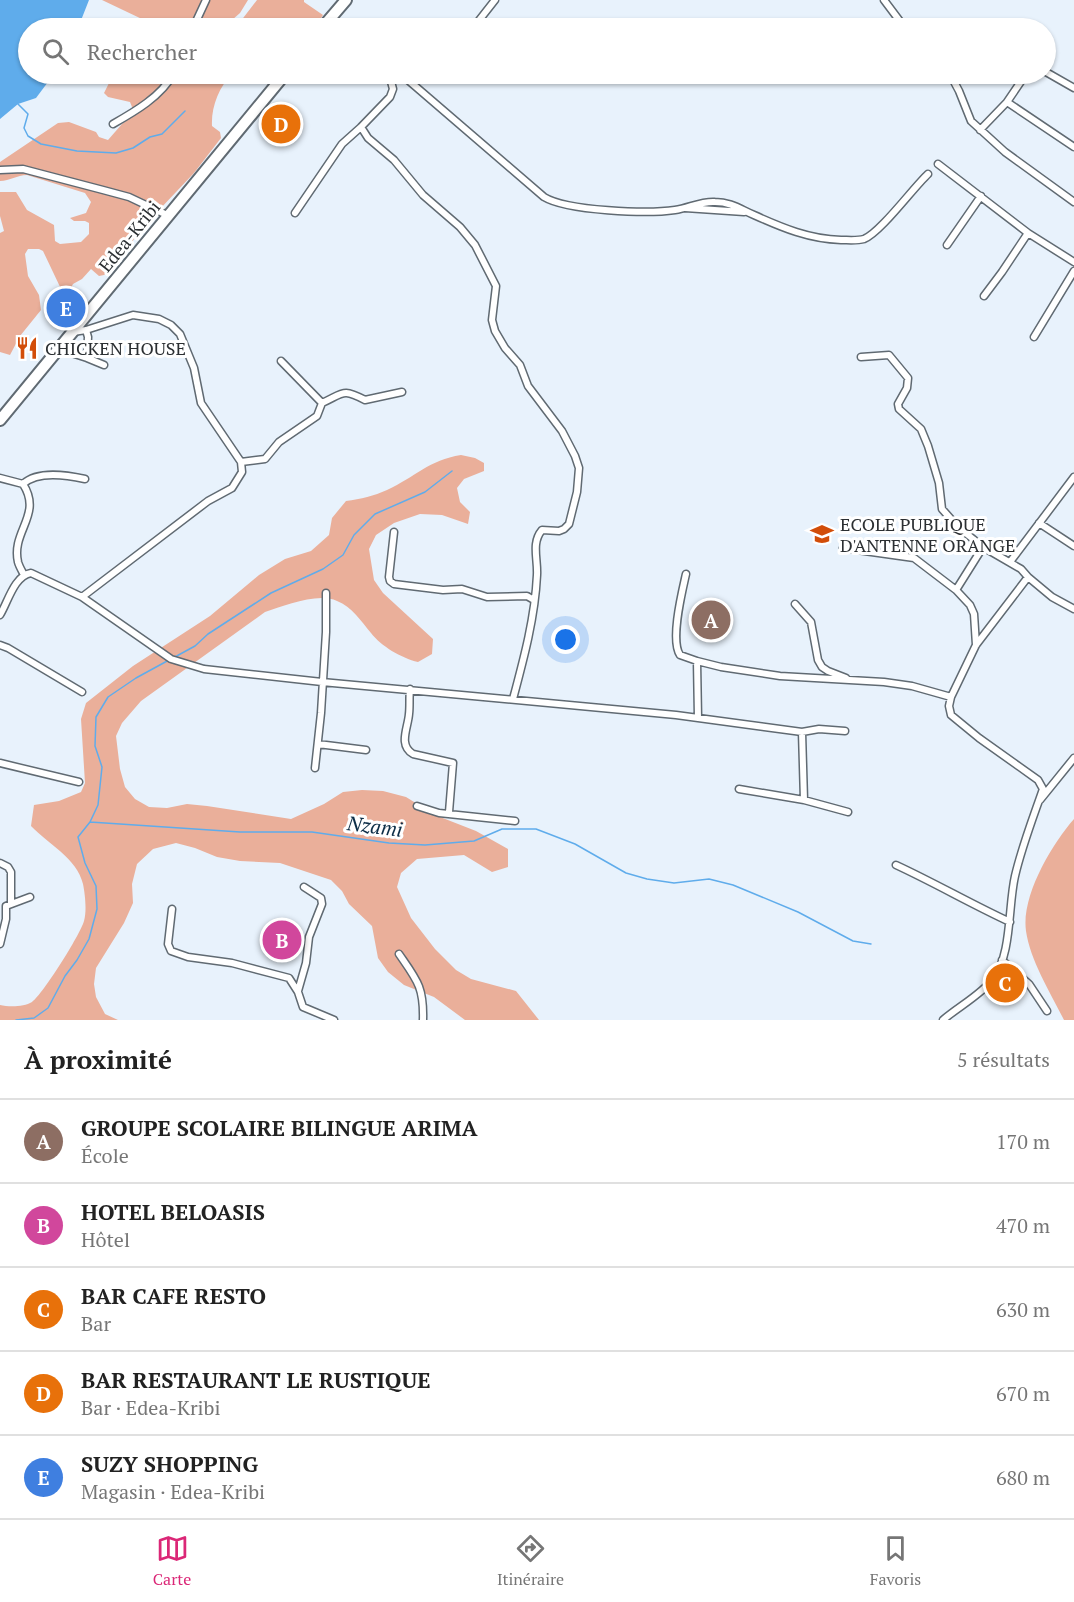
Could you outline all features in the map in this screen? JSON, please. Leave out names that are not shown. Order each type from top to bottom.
[{"type":"highway","points":[[331,18],[346,0]]},
{"type":"highway","name":"Edea-Kribi","points":[[0,420],[277,84]]},
{"type":"street","points":[[198,18],[206,0]]},
{"type":"street","points":[[481,18],[495,0]]},
{"type":"street","points":[[884,0],[898,18]]},
{"type":"street","points":[[1056,78],[1074,88]]},
{"type":"street","points":[[113,124],[129,115],[167,84]]},
{"type":"street","points":[[295,213],[342,144],[390,97],[393,89],[392,84]]},
{"type":"street","points":[[413,84],[544,197],[552,202],[569,206],[646,211],[685,208],[702,202],[716,201],[735,205],[794,232],[822,239],[862,240],[871,236],[880,227],[928,174]]},
{"type":"street","points":[[956,84],[971,121],[980,130],[1005,152],[1074,202]]},
{"type":"street","points":[[980,130],[1007,102],[1019,84]]},
{"type":"street","points":[[1007,102],[1074,147]]},
{"type":"street","points":[[361,127],[368,138],[394,160],[423,195],[460,227],[475,245],[496,286],[492,320],[495,331],[505,348],[520,365],[528,386],[562,431],[579,468],[573,513],[564,529],[546,530],[539,533],[535,552],[537,576],[529,642],[513,699]]},
{"type":"street","points":[[938,165],[1028,233],[1074,262]]},
{"type":"street","points":[[0,170],[23,169],[129,197],[167,215]]},
{"type":"street","points":[[947,245],[981,196]]},
{"type":"street","points":[[984,296],[1028,233]]},
{"type":"street","points":[[1034,337],[1074,271]]},
{"type":"street","points":[[72,333],[133,315],[159,319],[171,325],[180,334],[194,368],[201,404],[242,462],[242,472]]},
{"type":"street","points":[[86,330],[87,358]]},
{"type":"street","points":[[59,349],[104,365]]},
{"type":"street","points":[[861,357],[889,355],[908,378],[907,388],[899,399],[899,409],[921,429],[939,483],[942,509],[983,547],[1022,569],[1052,597],[1074,609]]},
{"type":"street","points":[[281,361],[322,403]]},
{"type":"street","points":[[242,462],[265,459],[279,442],[317,416],[322,403],[344,392],[350,392],[365,400],[402,392]]},
{"type":"street","points":[[82,597],[208,501],[232,488],[242,472],[252,462]]},
{"type":"street","points":[[23,484],[30,478],[60,474],[85,479]]},
{"type":"street","points":[[0,478],[23,484],[30,494],[32,503],[19,540],[18,561],[24,575]]},
{"type":"street","points":[[1010,562],[1073,481]]},
{"type":"street","points":[[1039,523],[1074,546]]},
{"type":"street","points":[[394,532],[389,577],[394,584],[462,589],[487,597],[527,596],[534,600]]},
{"type":"street","points":[[956,590],[983,547]]},
{"type":"street","points":[[843,548],[914,558],[956,590],[970,605],[974,614],[976,645]]},
{"type":"street","points":[[0,616],[14,587],[24,575],[32,573],[82,597],[171,659],[204,669],[698,718],[802,732],[819,729],[845,731]]},
{"type":"street","points":[[686,574],[678,605],[676,647],[680,655],[721,667],[780,676],[884,682],[912,686],[951,697]]},
{"type":"street","points":[[943,1020],[992,981],[1002,960],[1010,922],[1014,879],[1025,837],[1043,789],[1038,780],[951,715],[949,706],[951,697],[976,645],[1028,577]]},
{"type":"street","points":[[315,768],[326,632],[326,593]]},
{"type":"street","points":[[795,604],[811,622],[818,660],[822,667],[852,680]]},
{"type":"street","points":[[0,645],[82,692]]},
{"type":"street","points":[[697,661],[698,718]]},
{"type":"street","points":[[410,689],[405,745],[413,754],[453,763],[449,812]]},
{"type":"street","points":[[802,732],[804,800]]},
{"type":"street","points":[[318,744],[366,750]]},
{"type":"street","points":[[1038,803],[1074,758]]},
{"type":"street","points":[[0,763],[79,782]]},
{"type":"street","points":[[739,789],[804,800],[848,812]]},
{"type":"street","points":[[417,806],[439,813],[449,812],[515,821]]},
{"type":"street","points":[[0,863],[8,867],[11,872],[11,904]]},
{"type":"street","points":[[896,865],[933,882],[979,909],[1010,922]]},
{"type":"street","points":[[298,992],[306,963],[311,930],[322,904],[321,898],[304,886]]},
{"type":"street","points":[[0,944],[6,920],[2,911],[6,906],[30,897]]},
{"type":"street","points":[[172,909],[168,944],[171,951],[188,957],[232,963],[289,978],[298,992],[303,1007],[334,1020]]},
{"type":"street","points":[[399,954],[420,989],[423,998],[423,1020]]},
{"type":"street","points":[[1002,960],[1029,984],[1047,1011]]},
{"type":"shaded area","points":[[102,0],[248,0],[234,18],[140,18]]},
{"type":"shaded area","points":[[257,0],[304,0],[323,15],[321,18],[243,18]]},
{"type":"shaded area","points":[[108,84],[224,84],[214,105],[212,126],[220,132],[221,138],[194,173],[142,228],[116,264],[104,275],[99,276],[91,269],[82,279],[73,284],[68,294],[62,291],[43,251],[28,249],[25,254],[28,276],[39,295],[41,310],[20,336],[10,355],[0,352],[0,233],[4,231],[0,216],[0,192],[16,192],[27,210],[54,225],[55,241],[60,244],[81,242],[89,234],[89,223],[74,221],[70,218],[86,213],[91,202],[85,193],[27,175],[0,181],[0,162],[58,123],[69,122],[96,132],[99,137],[108,140],[122,124],[132,117],[132,107],[130,102],[108,97],[104,93]]},
{"type":"shaded area","points":[[461,455],[484,463],[484,471],[464,479],[457,488],[460,502],[470,512],[468,524],[442,515],[420,514],[394,523],[376,535],[369,549],[374,580],[383,593],[433,639],[432,654],[418,662],[398,654],[375,638],[356,615],[337,601],[311,599],[265,612],[141,701],[122,723],[116,736],[120,769],[125,787],[135,799],[149,807],[167,808],[187,804],[291,819],[324,804],[343,792],[383,791],[406,797],[435,815],[476,831],[508,849],[508,867],[492,872],[464,855],[417,859],[401,873],[397,887],[411,918],[435,949],[456,970],[471,979],[516,991],[539,1020],[465,1020],[434,997],[404,985],[388,972],[378,958],[372,926],[349,904],[342,891],[331,880],[280,863],[240,861],[217,857],[176,843],[153,849],[137,864],[132,884],[133,903],[124,923],[96,968],[94,984],[96,997],[105,1014],[118,1020],[0,1020],[0,1005],[25,1005],[37,997],[61,964],[84,921],[83,884],[75,866],[31,826],[34,805],[59,801],[81,792],[85,783],[81,719],[86,703],[133,666],[210,616],[259,575],[285,559],[311,551],[329,535],[332,518],[346,501],[382,492],[431,465]]},
{"type":"shaded area","points":[[1074,819],[1074,1020],[1064,1020],[1032,953],[1026,931],[1026,917],[1028,902],[1040,871]]},
{"type":"water","points":[[0,0],[89,0],[82,18],[18,18],[18,84],[46,84],[36,98],[18,104],[0,119]]},
{"type":"waterway","points":[[18,104],[28,114],[24,128],[28,136],[41,144],[77,151],[116,153],[133,148],[150,137],[162,134],[185,111]]},
{"type":"waterway","points":[[173,658],[195,646],[208,634],[271,593],[323,569],[343,555],[354,535],[375,514],[425,492],[452,471]]},
{"type":"waterway","points":[[90,822],[98,805],[102,767],[95,746],[96,717],[108,697],[169,660]]},
{"type":"waterway","name":"Nzami","points":[[16,1020],[34,1018],[48,1008],[89,939],[97,909],[96,886],[85,863],[78,837],[90,822],[240,832],[312,832],[389,843],[425,845],[474,841],[502,829],[536,829],[575,844],[626,873],[674,883],[709,879],[733,885],[798,912],[853,941],[871,944]]},
{"type":"place","name":"BAR RESTAURANT LE RUSTIQUE","points":[[281,124]]},
{"type":"place","name":"SUZY SHOPPING","points":[[66,308]]},
{"type":"place","name":"CHICKEN HOUSE","points":[[27,348]]},
{"type":"place","name":"ECOLE PUBLIQUE D'ANTENNE ORANGE","points":[[822,534]]},
{"type":"place","name":"GROUPE SCOLAIRE BILINGUE ARIMA","points":[[711,620]]},
{"type":"place","name":"HOTEL BELOASIS","points":[[282,940]]},
{"type":"place","name":"BAR CAFE RESTO","points":[[1005,983]]}]
